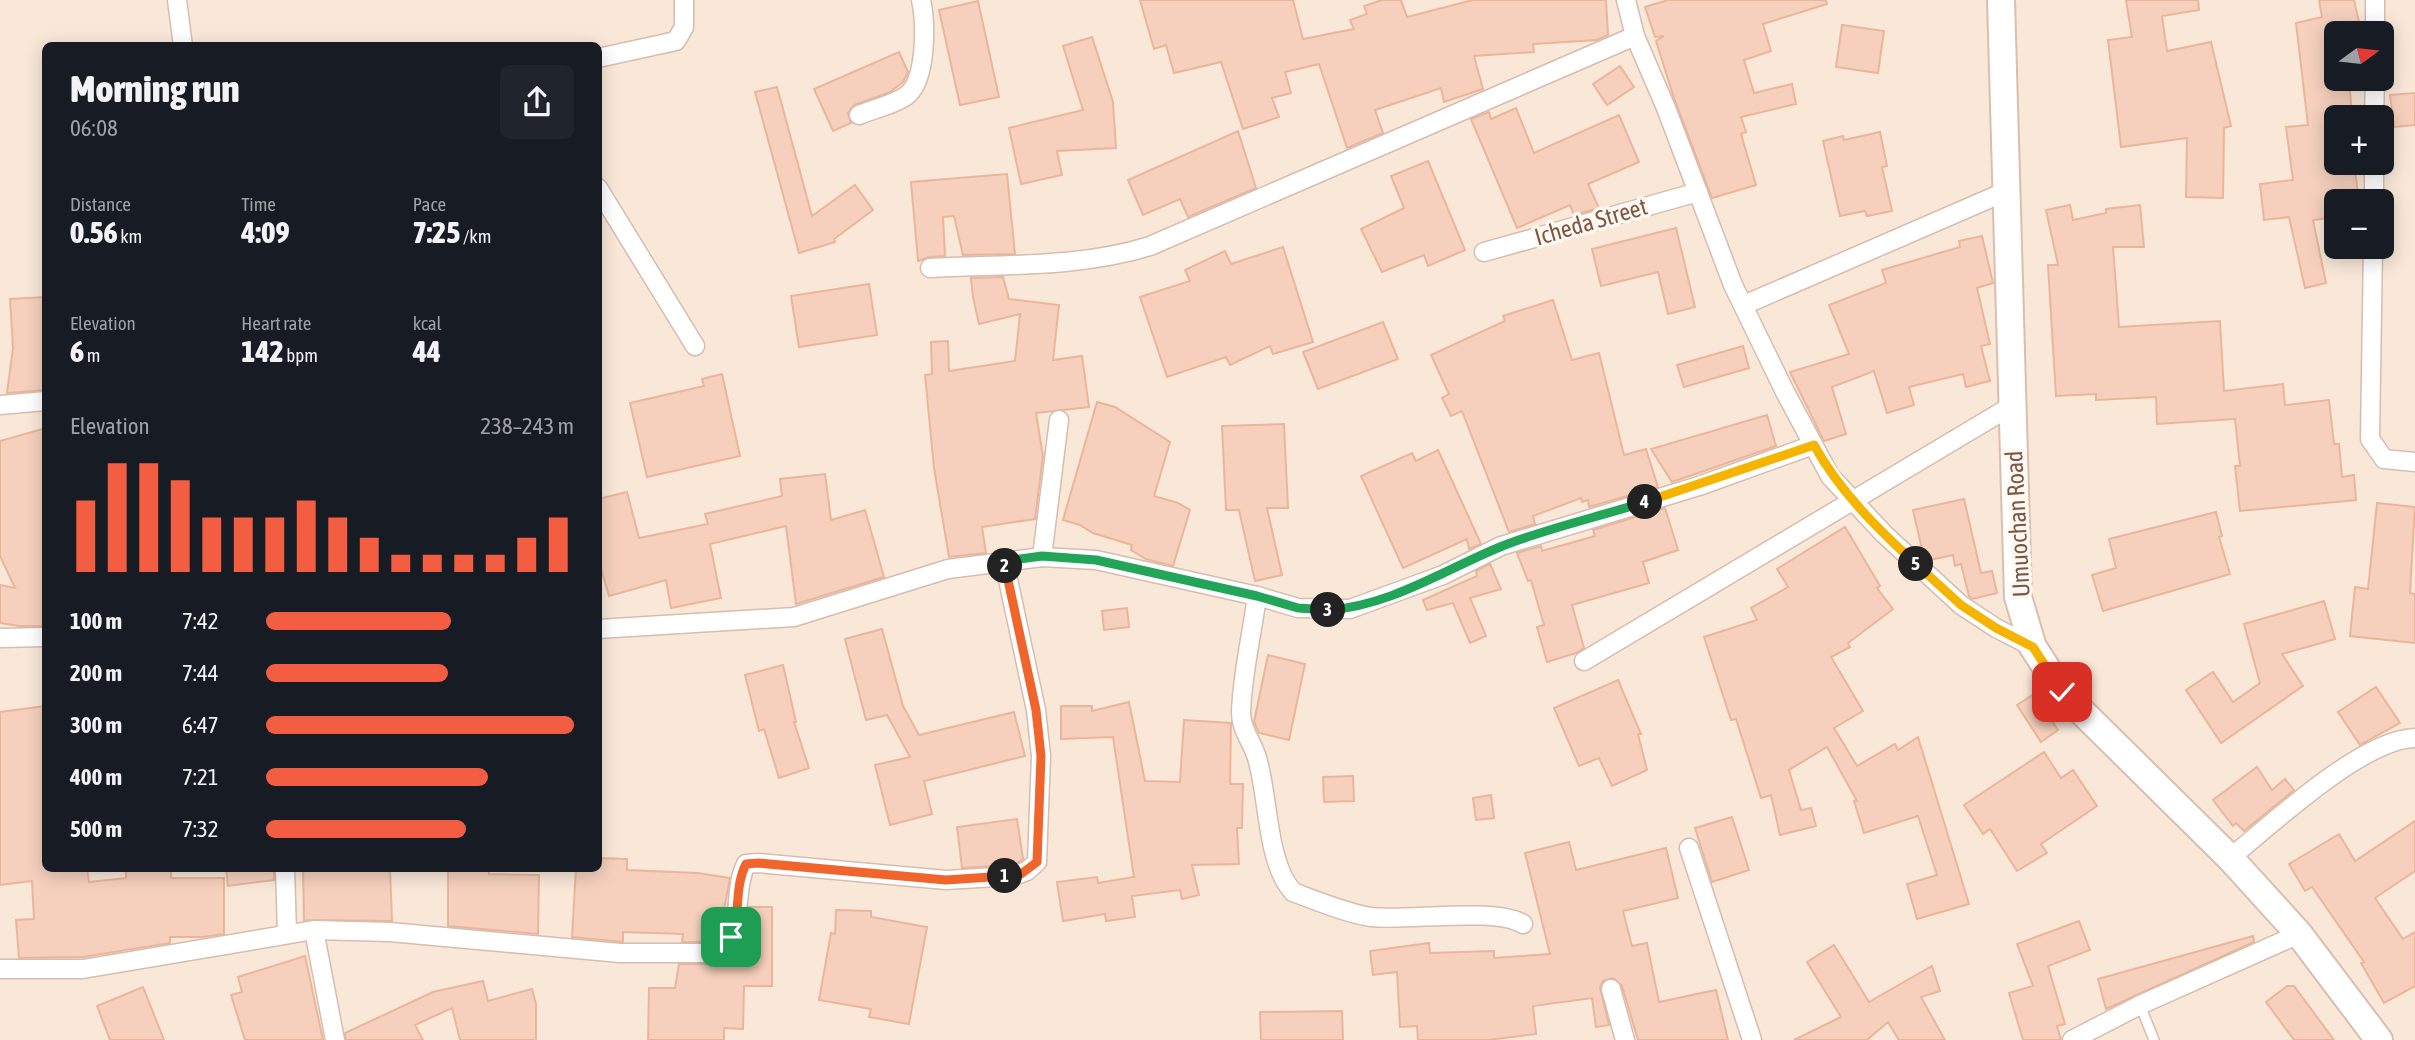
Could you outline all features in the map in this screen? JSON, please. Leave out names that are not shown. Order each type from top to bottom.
[{"type":"street","points":[[177,0],[182,42]]},
{"type":"street","points":[[602,57],[676,41],[684,27],[684,0]]},
{"type":"street","points":[[859,115],[907,95],[916,82],[925,39],[925,15],[921,0]]},
{"type":"street","points":[[1626,0],[1635,36],[1733,285],[1830,476],[1884,534],[1961,605],[1996,628],[2033,647]]},
{"type":"street","name":"Umuochan Road","points":[[2001,0],[2018,597],[2033,647],[2062,692],[2230,858],[2299,934],[2379,1040]]},
{"type":"street","points":[[2375,0],[2375,21]]},
{"type":"street","points":[[930,268],[1085,260],[1118,256],[1150,246],[1635,36]]},
{"type":"street","points":[[1744,305],[2007,191]]},
{"type":"street","name":"Icheda Street","points":[[1484,251],[1698,192]]},
{"type":"street","points":[[602,195],[695,346]]},
{"type":"street","points":[[2373,259],[2371,439],[2384,458],[2415,462]]},
{"type":"street","points":[[0,405],[42,401]]},
{"type":"street","points":[[1584,661],[2013,405]]},
{"type":"street","points":[[1042,556],[1059,421]]},
{"type":"street","points":[[602,629],[794,617],[948,569],[1042,556],[1096,560],[1257,596],[1298,608],[1350,609],[1443,575],[1501,546],[1699,486],[1814,445]]},
{"type":"street","points":[[0,969],[83,969],[314,930],[390,932],[620,953],[712,953],[724,947],[735,927],[741,874],[746,864],[946,880],[1013,876],[1027,871],[1037,862],[1041,756],[1036,710],[1004,561]]},
{"type":"street","points":[[1257,596],[1241,715],[1257,757],[1285,883],[1293,892],[1371,917],[1493,916],[1514,918],[1523,923]]},
{"type":"street","points":[[0,638],[42,637]]},
{"type":"street","points":[[2230,858],[2351,763],[2379,748],[2415,738]]},
{"type":"street","points":[[1689,848],[1752,1040]]},
{"type":"street","points":[[285,872],[287,933]]},
{"type":"street","points":[[314,930],[335,1040]]},
{"type":"street","points":[[2072,1040],[2140,1005],[2299,934]]},
{"type":"street","points":[[1611,989],[1625,1040]]},
{"type":"lane","points":[[2140,1005],[2154,1040]]},
{"type":"shaded area","points":[[0,0],[2415,0],[2415,1040],[0,1040]]},
{"type":"building","points":[[1140,0],[1293,0],[1303,39],[1354,29],[1350,20],[1367,14],[1364,6],[1382,0],[1401,0],[1407,17],[1473,0],[1606,0],[1608,35],[1597,40],[1533,44],[1534,52],[1474,56],[1483,89],[1444,102],[1441,88],[1375,110],[1383,133],[1347,148],[1319,64],[1285,72],[1291,93],[1272,98],[1279,117],[1243,129],[1221,62],[1174,73],[1166,45],[1154,49]]},
{"type":"building","points":[[1668,0],[1826,0],[1827,4],[1763,24],[1771,51],[1744,60],[1754,93],[1792,84],[1796,104],[1741,117],[1746,132],[1741,134],[1756,185],[1712,198],[1674,98],[1656,41],[1664,36],[1655,37],[1645,7]]},
{"type":"building","points":[[2126,0],[2198,0],[2199,10],[2162,16],[2167,51],[2211,42],[2231,126],[2224,128],[2223,198],[2186,197],[2187,138],[2121,147],[2108,40],[2132,37]]},
{"type":"building","points":[[2319,0],[2354,0],[2359,21],[2324,21],[2324,91],[2350,91],[2351,105],[2324,105],[2324,175],[2356,175],[2357,189],[2324,189],[2324,219],[2313,220],[2326,283],[2305,288],[2289,217],[2264,220],[2260,184],[2293,180],[2286,127],[2308,125],[2296,23],[2322,17]]},
{"type":"building","points":[[978,1],[999,97],[960,105],[939,10]]},
{"type":"building","points":[[1842,25],[1884,31],[1878,73],[1836,67]]},
{"type":"building","points":[[1092,37],[1113,102],[1116,148],[1057,151],[1062,175],[1021,184],[1009,128],[1083,110],[1063,46]]},
{"type":"building","points":[[899,52],[908,72],[903,82],[890,92],[854,105],[848,113],[851,123],[833,131],[814,89]]},
{"type":"building","points":[[1620,66],[1634,87],[1607,105],[1593,84]]},
{"type":"building","points":[[777,87],[812,216],[855,185],[873,210],[834,239],[835,242],[799,253],[755,92]]},
{"type":"building","points":[[2415,93],[2415,125],[2394,127],[2394,105],[2391,105],[2390,95]]},
{"type":"building","points":[[1516,108],[1534,153],[1619,115],[1639,162],[1588,184],[1599,208],[1574,215],[1570,205],[1517,228],[1471,119],[1489,112],[1491,119]]},
{"type":"building","points":[[1238,131],[1256,188],[1188,217],[1180,199],[1143,215],[1128,180]]},
{"type":"building","points":[[1880,132],[1887,166],[1882,167],[1892,211],[1867,216],[1865,211],[1840,216],[1823,141],[1843,136],[1844,140]]},
{"type":"building","points":[[1428,161],[1465,250],[1428,266],[1424,255],[1382,272],[1361,229],[1404,208],[1391,176]]},
{"type":"building","points":[[1007,174],[1015,254],[963,255],[954,216],[943,217],[945,256],[918,261],[911,182]]},
{"type":"building","points":[[2070,205],[2073,220],[2106,213],[2106,209],[2140,205],[2144,247],[2113,247],[2119,327],[2220,321],[2224,391],[2283,384],[2285,405],[2329,400],[2334,444],[2339,444],[2342,477],[2354,475],[2356,500],[2240,511],[2235,466],[2240,466],[2235,419],[2157,424],[2156,397],[2096,400],[2096,394],[2056,396],[2048,265],[2058,265],[2046,210]]},
{"type":"building","points":[[1676,228],[1695,307],[1668,314],[1658,272],[1601,286],[1592,249]]},
{"type":"building","points":[[1982,236],[1993,283],[1977,288],[1990,344],[1981,346],[1990,381],[1966,387],[1963,374],[1909,387],[1914,405],[1887,413],[1874,371],[1832,387],[1846,434],[1824,441],[1790,372],[1849,354],[1829,305],[1886,283],[1882,270],[1960,247],[1959,241]]},
{"type":"building","points":[[1283,247],[1313,342],[1273,354],[1270,346],[1230,365],[1226,357],[1167,377],[1140,297],[1190,281],[1185,270],[1225,251],[1231,264]]},
{"type":"building","points":[[1003,277],[1009,299],[1059,305],[1053,360],[1082,356],[1089,407],[1036,413],[1043,456],[1035,519],[982,527],[986,553],[949,557],[934,468],[925,375],[932,374],[931,342],[948,341],[949,371],[1015,361],[1020,314],[979,324],[973,297],[971,278]]},
{"type":"building","points":[[869,284],[877,335],[799,347],[791,296]]},
{"type":"building","points":[[42,297],[42,390],[7,393],[13,348],[10,299]]},
{"type":"building","points":[[1553,300],[1572,360],[1599,353],[1624,455],[1646,449],[1658,487],[1589,507],[1588,500],[1582,502],[1581,498],[1533,516],[1535,524],[1509,532],[1462,411],[1451,416],[1442,398],[1449,394],[1431,355],[1505,321],[1503,316]]},
{"type":"building","points":[[1383,322],[1398,359],[1318,389],[1303,352]]},
{"type":"building","points":[[1743,346],[1749,368],[1684,387],[1677,365]]},
{"type":"building","points":[[722,374],[740,456],[647,477],[630,403],[704,386],[702,379]]},
{"type":"building","points":[[1097,402],[1115,407],[1170,442],[1154,496],[1178,503],[1190,510],[1173,566],[1146,559],[1131,550],[1132,545],[1063,520]]},
{"type":"building","points":[[1767,415],[1776,446],[1672,482],[1651,449]]},
{"type":"building","points":[[1284,424],[1288,508],[1267,508],[1282,575],[1255,581],[1239,510],[1226,510],[1222,426]]},
{"type":"building","points":[[42,429],[42,626],[0,623],[0,585],[15,588],[0,556],[0,441]]},
{"type":"building","points":[[1438,450],[1481,544],[1469,549],[1467,539],[1403,568],[1361,476],[1412,453],[1416,461]]},
{"type":"building","points":[[825,474],[831,520],[865,510],[884,577],[796,604],[786,526],[710,544],[721,598],[671,608],[666,580],[609,596],[602,572],[602,498],[627,492],[639,538],[708,524],[705,514],[782,496],[780,479]]},
{"type":"building","points":[[1964,499],[1981,573],[1992,571],[1997,593],[1972,599],[1961,564],[1955,566],[1953,555],[1930,560],[1923,554],[1913,510]]},
{"type":"building","points":[[2377,503],[2415,507],[2410,593],[2415,594],[2415,643],[2350,636],[2355,587],[2368,589]]},
{"type":"building","points":[[1665,508],[1678,550],[1643,562],[1649,583],[1572,605],[1584,648],[1547,662],[1537,627],[1544,625],[1531,580],[1528,581],[1517,553],[1541,546],[1542,551],[1595,536],[1593,530]]},
{"type":"building","points":[[2216,512],[2222,536],[2219,537],[2230,574],[2103,611],[2092,575],[2116,568],[2109,539]]},
{"type":"building","points":[[1845,527],[1880,586],[1877,588],[1893,609],[1848,643],[1850,647],[1831,657],[1863,711],[1834,728],[1857,766],[1895,744],[1898,750],[1918,737],[1969,904],[1917,919],[1907,884],[1937,875],[1918,816],[1864,833],[1854,801],[1857,801],[1827,747],[1789,770],[1801,810],[1811,808],[1816,826],[1780,835],[1771,795],[1761,798],[1736,719],[1731,720],[1704,637],[1757,620],[1751,608],[1788,587],[1777,569]]},
{"type":"building","points":[[1490,564],[1501,589],[1470,598],[1486,636],[1470,643],[1453,603],[1427,610],[1423,600],[1477,576],[1476,571]]},
{"type":"building","points":[[2324,601],[2335,639],[2282,654],[2303,686],[2221,743],[2186,690],[2213,672],[2233,702],[2260,683],[2244,624]]},
{"type":"building","points":[[1127,608],[1129,627],[1104,630],[1102,611]]},
{"type":"building","points":[[882,629],[903,706],[919,735],[1014,712],[1025,756],[924,781],[932,814],[890,825],[875,765],[910,757],[887,715],[866,720],[845,639]]},
{"type":"building","points":[[1268,655],[1305,664],[1289,740],[1259,733],[1254,722]]},
{"type":"building","points":[[783,665],[794,722],[809,768],[779,778],[764,729],[759,731],[745,675]]},
{"type":"building","points":[[1618,680],[1641,734],[1638,734],[1647,770],[1612,786],[1599,758],[1579,766],[1554,708]]},
{"type":"building","points":[[2376,687],[2400,723],[2360,745],[2338,712]]},
{"type":"building","points":[[2034,694],[2058,730],[2041,742],[2017,705]]},
{"type":"building","points":[[1129,702],[1145,781],[1180,782],[1184,720],[1231,723],[1230,784],[1243,784],[1242,828],[1237,828],[1239,864],[1192,865],[1199,895],[1182,899],[1180,890],[1132,896],[1135,917],[1106,921],[1105,914],[1063,921],[1057,882],[1097,877],[1098,883],[1134,877],[1113,737],[1061,739],[1061,706],[1092,706],[1092,711]]},
{"type":"building","points":[[42,707],[42,872],[88,872],[89,882],[126,878],[126,872],[171,872],[171,878],[224,878],[224,934],[170,937],[170,943],[83,957],[19,958],[16,920],[34,919],[32,881],[0,885],[0,712]]},
{"type":"building","points":[[2044,752],[2061,778],[2073,770],[2097,806],[2041,844],[2047,853],[2017,871],[1990,829],[1983,834],[1964,805]]},
{"type":"building","points":[[2257,767],[2272,790],[2285,779],[2294,790],[2244,831],[2236,823],[2233,826],[2213,800]]},
{"type":"building","points":[[1353,776],[1354,801],[1324,802],[1323,777]]},
{"type":"building","points":[[1491,795],[1494,818],[1476,820],[1473,798]]},
{"type":"building","points":[[1732,817],[1749,870],[1712,882],[1695,828]]},
{"type":"building","points":[[1017,819],[1023,859],[1021,861],[1011,865],[962,868],[957,827]]},
{"type":"building","points":[[2415,821],[2415,871],[2375,898],[2403,939],[2415,932],[2415,986],[2384,1003],[2361,963],[2364,962],[2312,887],[2305,891],[2289,864],[2339,834],[2355,861]]},
{"type":"building","points":[[1569,842],[1576,870],[1666,848],[1678,898],[1623,911],[1632,946],[1647,943],[1659,1002],[1716,990],[1728,1040],[1638,1040],[1622,986],[1613,978],[1603,981],[1600,987],[1609,1025],[1596,1027],[1592,998],[1533,1006],[1536,1034],[1488,1040],[1418,1040],[1417,1026],[1400,1027],[1397,972],[1373,975],[1370,951],[1429,943],[1430,953],[1494,951],[1494,958],[1550,954],[1525,853]]},
{"type":"building","points":[[602,858],[627,859],[627,870],[698,873],[730,878],[720,930],[708,942],[682,942],[683,934],[623,932],[623,942],[572,937],[576,872],[602,872]]},
{"type":"building","points":[[226,872],[274,872],[274,880],[228,886]]},
{"type":"building","points":[[303,872],[390,872],[392,921],[304,920]]},
{"type":"building","points":[[448,872],[539,875],[538,934],[448,926]]},
{"type":"building","points":[[749,907],[772,907],[772,986],[744,986],[743,1029],[724,1028],[724,1040],[648,1040],[649,988],[675,988],[679,964],[713,964],[730,954],[741,940]]},
{"type":"building","points":[[836,910],[871,911],[871,917],[927,927],[909,1024],[869,1017],[871,1009],[819,1000],[831,933],[835,934]]},
{"type":"building","points":[[2079,921],[2090,950],[2048,966],[2065,1024],[2057,1026],[2061,1040],[2023,1040],[2009,993],[2033,986],[2017,944]]},
{"type":"building","points":[[2253,936],[2254,942],[2106,1009],[2098,979]]},
{"type":"building","points":[[1834,945],[1869,1002],[1932,966],[1940,991],[1921,997],[1945,1040],[1899,1040],[1888,1022],[1867,1040],[1794,1040],[1841,1017],[1807,962]]},
{"type":"building","points":[[305,956],[323,1040],[245,1040],[231,995],[242,992],[238,977]]},
{"type":"building","points":[[483,981],[488,1001],[532,989],[536,1004],[536,1040],[460,1040],[452,1008],[415,1025],[423,1040],[346,1040],[345,1033],[433,992]]},
{"type":"building","points":[[2287,986],[2294,986],[2334,1040],[2294,1040],[2266,1002]]},
{"type":"building","points":[[143,987],[164,1040],[110,1040],[97,1006]]},
{"type":"building","points":[[1342,1011],[1343,1040],[1261,1040],[1260,1012]]},
{"type":"route","points":[[731,937],[735,927],[741,874],[746,864],[946,880],[1013,876],[1027,871],[1037,862],[1041,756],[1036,710],[1004,561],[1042,556],[1096,560],[1257,596],[1298,608],[1350,609],[1443,575],[1501,546],[1699,486],[1814,445],[1830,476],[1884,534],[1961,605],[1996,628],[2033,647],[2062,692]]}]
